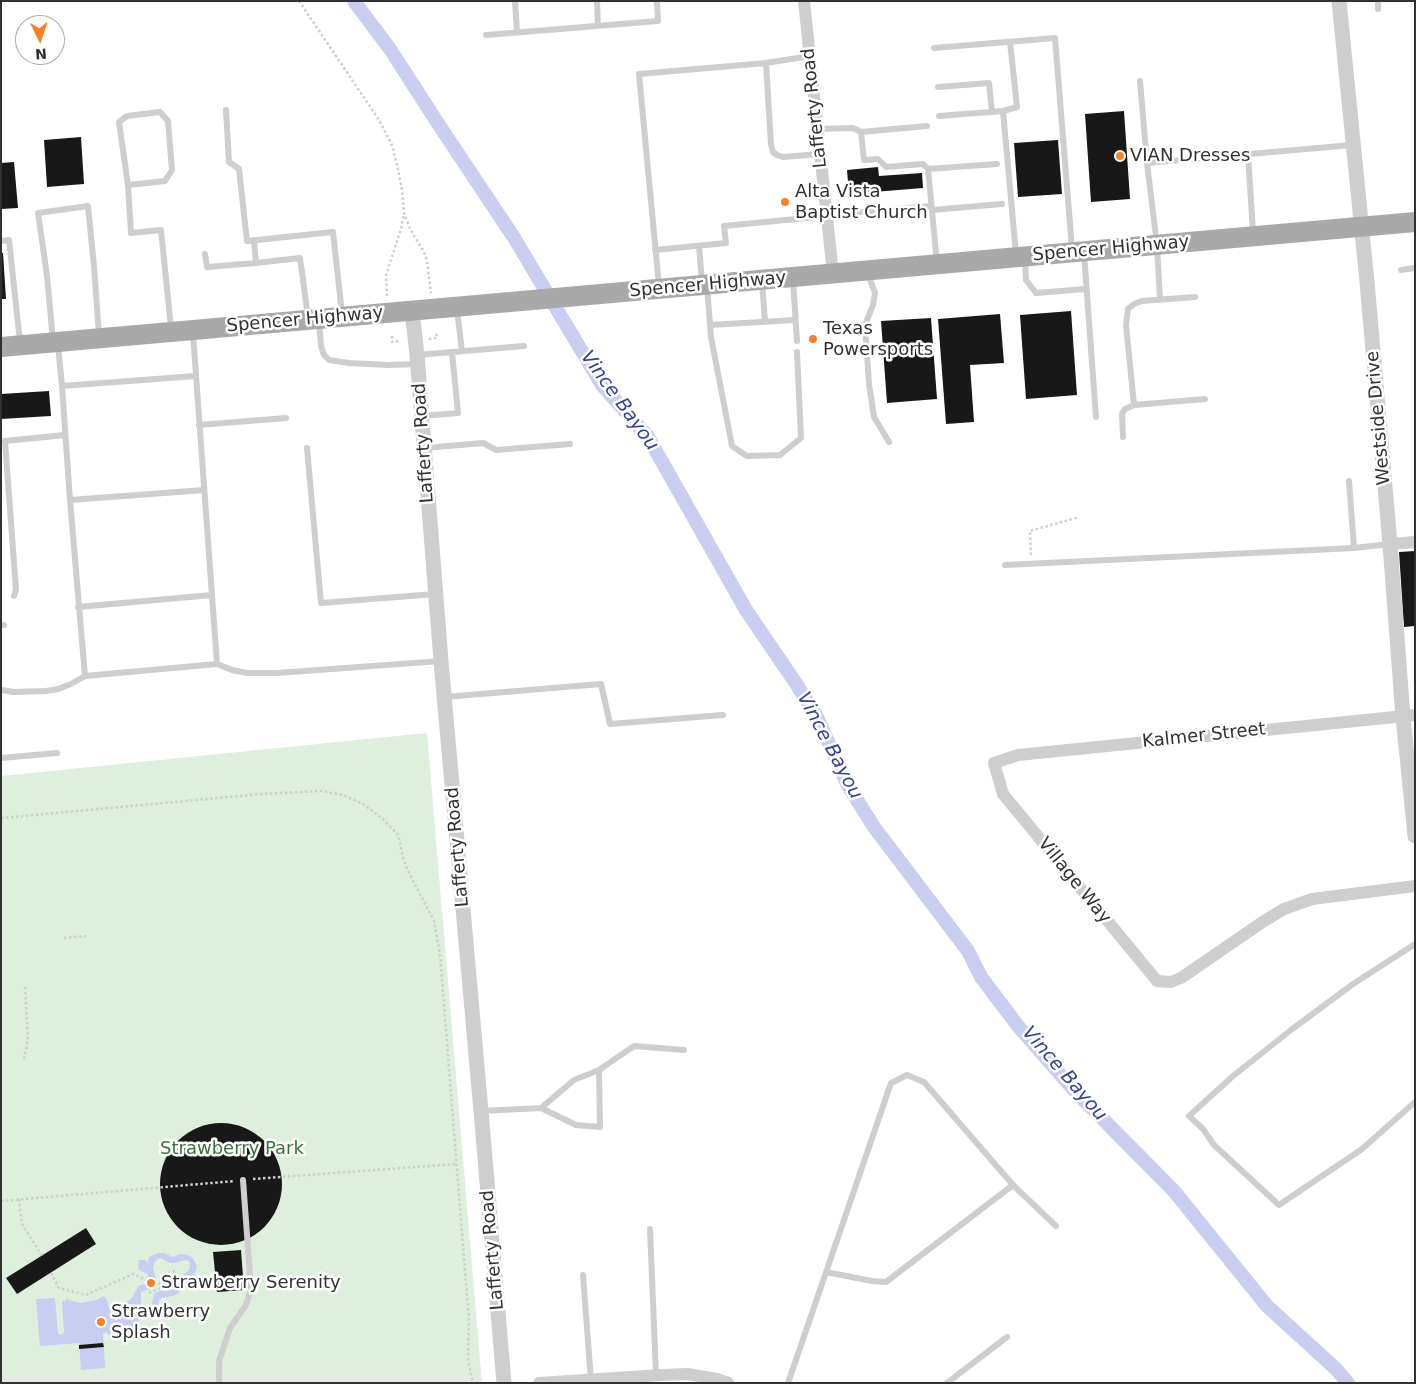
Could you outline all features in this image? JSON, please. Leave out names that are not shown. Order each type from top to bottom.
[{"type":"main road","name":"Spencer Highway","points":[[11,346],[1415,222]]},
{"type":"street","name":"Lafferty Road","points":[[804,1],[833,274]]},
{"type":"street","name":"Westside Drive","points":[[1339,1],[1362,227],[1390,544],[1409,716],[1415,836]]},
{"type":"street","name":"Lafferty Road","points":[[412,311],[418,360],[444,697],[482,1111],[504,1383]]},
{"type":"street","points":[[1390,544],[1415,542]]},
{"type":"street","name":"Kalmer Street","points":[[994,763],[1018,755],[1409,716]]},
{"type":"street","name":"Village Way","points":[[994,763],[1003,794],[1157,981],[1171,982],[1181,978],[1264,921],[1284,910],[1312,899],[1415,886]]},
{"type":"street","points":[[539,1383],[688,1374],[728,1383]]},
{"type":"lane","points":[[515,1],[517,32]]},
{"type":"lane","points":[[597,1],[598,26]]},
{"type":"lane","points":[[486,35],[658,21],[657,1]]},
{"type":"lane","points":[[1378,1],[1378,9]]},
{"type":"lane","points":[[934,48],[1055,38],[1078,252],[1086,289],[1096,417]]},
{"type":"lane","points":[[939,116],[1003,111],[1017,107],[1010,42]]},
{"type":"lane","points":[[659,289],[638,74],[766,63],[810,56]]},
{"type":"lane","points":[[766,63],[773,152],[783,157],[820,154]]},
{"type":"lane","points":[[1140,81],[1157,245],[1160,299]]},
{"type":"lane","points":[[938,87],[989,83],[992,112]]},
{"type":"lane","points":[[226,110],[229,162],[239,169],[246,241],[333,232],[343,318]]},
{"type":"lane","points":[[1003,111],[1020,257],[1026,280],[1036,293],[1086,289]]},
{"type":"lane","points":[[128,185],[165,180],[172,170],[168,121],[160,112],[127,116],[119,122],[128,185],[131,233],[161,230],[172,332]]},
{"type":"lane","points":[[818,128],[853,128],[861,132],[928,126]]},
{"type":"lane","points":[[861,132],[864,160],[878,159],[886,167],[923,164],[928,169],[937,264]]},
{"type":"lane","points":[[1147,163],[1353,145]]},
{"type":"lane","points":[[1248,154],[1254,236]]},
{"type":"lane","points":[[928,169],[997,164]]},
{"type":"lane","points":[[850,213],[1002,204]]},
{"type":"lane","points":[[85,676],[78,607],[62,386],[38,213],[88,206],[99,339]]},
{"type":"lane","points":[[656,250],[726,243],[724,226],[827,216]]},
{"type":"lane","points":[[1,241],[9,240],[11,346]]},
{"type":"lane","points":[[254,240],[256,263]]},
{"type":"lane","points":[[699,246],[711,337],[732,446],[747,456],[780,455],[801,438],[797,352]]},
{"type":"lane","points":[[205,254],[207,267],[300,258],[313,320],[324,355],[329,360],[388,366],[452,352],[524,346]]},
{"type":"lane","points":[[1400,270],[1415,268]]},
{"type":"lane","points":[[866,271],[874,293],[873,305],[865,325],[869,384],[874,417],[889,442]]},
{"type":"lane","points":[[793,277],[797,341]]},
{"type":"lane","points":[[761,280],[765,321]]},
{"type":"lane","points":[[1134,405],[1126,325],[1128,309],[1142,301],[1195,297]]},
{"type":"lane","points":[[457,307],[462,351]]},
{"type":"lane","points":[[710,324],[796,320]]},
{"type":"lane","points":[[192,330],[217,664]]},
{"type":"lane","points":[[422,416],[458,413],[452,352]]},
{"type":"lane","points":[[62,386],[196,376]]},
{"type":"lane","points":[[1123,436],[1122,414],[1125,409],[1134,405],[1205,399]]},
{"type":"lane","points":[[199,425],[286,418]]},
{"type":"lane","points":[[14,596],[16,590],[5,441],[65,435]]},
{"type":"lane","points":[[424,448],[483,443],[496,450],[570,444]]},
{"type":"lane","points":[[307,448],[321,603],[436,594]]},
{"type":"lane","points":[[1349,481],[1354,548]]},
{"type":"lane","points":[[70,500],[204,490]]},
{"type":"lane","points":[[1006,565],[1354,548],[1390,544]]},
{"type":"lane","points":[[78,607],[212,595]]},
{"type":"lane","points":[[1,690],[31,692],[58,689],[85,676],[217,664],[232,670],[248,673],[277,673],[441,661]]},
{"type":"lane","points":[[444,697],[601,684],[610,724],[723,715]]},
{"type":"lane","points":[[1,758],[57,753]]},
{"type":"lane","points":[[1415,944],[1353,984],[1291,1030],[1233,1076],[1189,1116],[1203,1129],[1214,1145],[1279,1205],[1362,1149],[1415,1102]]},
{"type":"lane","points":[[541,1108],[574,1080],[599,1070],[634,1046],[684,1050]]},
{"type":"lane","points":[[482,1111],[541,1108],[576,1125],[600,1127],[599,1070]]},
{"type":"lane","points":[[788,1383],[891,1083],[907,1075],[924,1082],[1013,1185],[1056,1226]]},
{"type":"lane","points":[[219,1383],[219,1361],[230,1328],[246,1305],[251,1288],[243,1180]]},
{"type":"lane","points":[[826,1272],[886,1282],[1013,1185]]},
{"type":"lane","points":[[650,1228],[656,1375]]},
{"type":"lane","points":[[583,1275],[591,1381]]},
{"type":"lane","points":[[947,1383],[1007,1337]]},
{"type":"path","points":[[300,1],[379,120],[392,145],[402,190],[404,213],[403,222],[386,275],[386,284]]},
{"type":"path","points":[[404,213],[410,229],[424,252],[430,280]]},
{"type":"path","points":[[429,339],[436,338],[436,331]]},
{"type":"path","points":[[392,336],[392,342],[399,342]]},
{"type":"path","points":[[1031,564],[1030,531],[1079,517]]},
{"type":"path","points":[[1,818],[252,795],[322,791],[343,796],[363,804],[383,819],[398,836],[407,869],[434,921],[440,954],[468,1321],[468,1356],[473,1383]]},
{"type":"path","points":[[64,938],[86,936]]},
{"type":"path","points":[[24,1059],[28,1040],[25,986]]},
{"type":"path","points":[[1,1201],[456,1164]]},
{"type":"path","points":[[20,1199],[22,1224],[42,1256]]},
{"type":"path","points":[[51,1273],[60,1288],[86,1295],[133,1274],[159,1285],[164,1275],[177,1270]]},
{"type":"path","points":[[149,1293],[160,1288],[165,1278],[162,1277]]},
{"type":"green space","name":"Strawberry Park","points":[[427,733],[482,1383],[1,1383],[1,776]]},
{"type":"water","points":[[159,1253],[173,1257],[181,1254],[187,1255],[192,1257],[197,1266],[196,1271],[193,1276],[186,1280],[179,1293],[161,1298],[158,1307],[153,1312],[139,1312],[135,1307],[133,1309],[142,1331],[139,1338],[133,1340],[132,1338],[121,1337],[114,1340],[110,1338],[107,1332],[103,1334],[105,1368],[81,1370],[79,1343],[40,1346],[36,1299],[55,1298],[58,1334],[61,1335],[64,1333],[62,1301],[65,1301],[67,1298],[81,1303],[104,1296],[110,1311],[118,1312],[123,1304],[132,1298],[138,1286],[148,1282],[148,1274],[139,1270],[138,1266],[139,1260],[145,1260],[147,1261],[146,1269],[149,1257]],"holes":[[[161,1258],[170,1263],[187,1260],[190,1263],[189,1270],[178,1280],[173,1289],[159,1291],[154,1294],[150,1306],[143,1307],[141,1292],[155,1285],[156,1279],[153,1269],[156,1260]]]},
{"type":"building","points":[[1124,111],[1130,199],[1091,202],[1085,114]]},
{"type":"building","points":[[81,137],[84,184],[47,187],[44,140]]},
{"type":"building","points":[[1058,140],[1062,194],[1018,197],[1014,143]]},
{"type":"building","points":[[14,162],[18,208],[1,209],[1,163]]},
{"type":"building","points":[[878,167],[879,176],[922,173],[923,188],[849,194],[847,170]]},
{"type":"building","points":[[1,253],[3,253],[6,299],[1,299]]},
{"type":"building","points":[[1071,311],[1077,395],[1026,399],[1020,315]]},
{"type":"building","points":[[1000,314],[1004,363],[970,365],[974,422],[946,424],[938,319]]},
{"type":"building","points":[[931,318],[937,399],[887,403],[881,321]]},
{"type":"building","points":[[49,391],[51,416],[1,419],[1,394]]},
{"type":"building","points":[[1415,551],[1415,626],[1404,627],[1399,552]]},
{"type":"building","points":[[221,1123],[245,1127],[264,1141],[278,1160],[282,1184],[278,1208],[264,1227],[245,1241],[221,1245],[197,1241],[178,1227],[164,1208],[160,1184],[164,1160],[178,1141],[197,1127]]},
{"type":"building","points":[[86,1228],[96,1244],[17,1294],[6,1278]]},
{"type":"building","points":[[241,1250],[244,1290],[217,1292],[213,1252]]},
{"type":"building","points":[[103,1343],[104,1347],[79,1349],[79,1345]]},
{"type":"waterway","name":"Vince Bayou","points":[[354,1],[390,49],[513,236],[602,385],[648,437],[746,610],[817,717],[847,784],[874,827],[968,951],[981,977],[1018,1026],[1073,1089],[1174,1191],[1267,1306],[1335,1368],[1348,1383]]},
{"type":"place","name":"VIAN Dresses","points":[[1120,156]]},
{"type":"place","name":"Alta Vista Baptist Church","points":[[785,202]]},
{"type":"place","name":"Texas Powersports","points":[[813,339]]},
{"type":"place","name":"Strawberry Serenity","points":[[151,1283]]},
{"type":"place","name":"Strawberry Splash","points":[[101,1322]]}]
